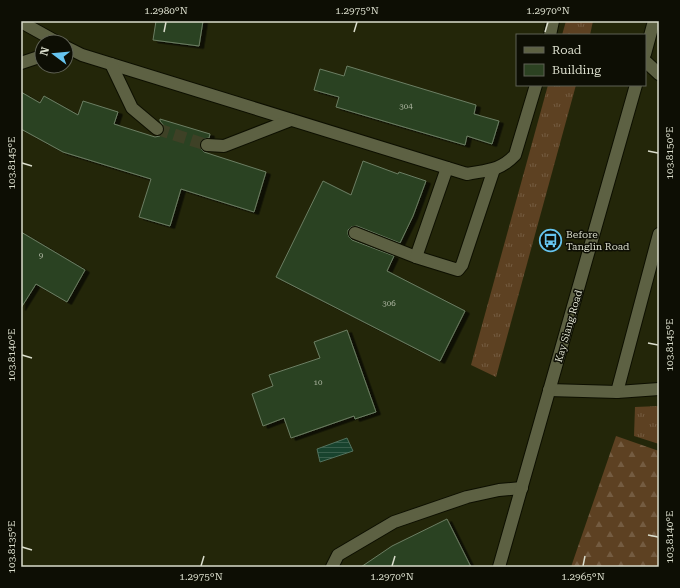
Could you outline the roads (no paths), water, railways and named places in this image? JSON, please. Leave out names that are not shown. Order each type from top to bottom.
[{"type":"street","points":[[550,34],[554,21]]},
{"type":"street","points":[[646,50],[654,21]]},
{"type":"street","points":[[21,22],[42,34]]},
{"type":"street","points":[[74,52],[82,56],[467,174],[494,169],[506,164],[515,155],[536,86]]},
{"type":"street","points":[[21,63],[34,59]]},
{"type":"street","points":[[646,62],[659,74]]},
{"type":"street","points":[[111,64],[132,108],[157,129]]},
{"type":"street","name":"Kay Siang Road","points":[[499,567],[636,86]]},
{"type":"street","points":[[207,145],[224,146],[291,120]]},
{"type":"street","points":[[416,257],[447,168]]},
{"type":"street","points":[[355,233],[416,257],[458,270],[462,265],[494,169]]},
{"type":"street","points":[[617,392],[659,234]]},
{"type":"street","points":[[549,390],[617,392],[659,389]]},
{"type":"street","points":[[332,567],[338,555],[394,522],[467,497],[499,490],[522,488]]},
{"type":"tunnel","points":[[157,129],[207,145]]},
{"type":"place","name":"Before Tanglin Road","points":[[550,240]]}]
